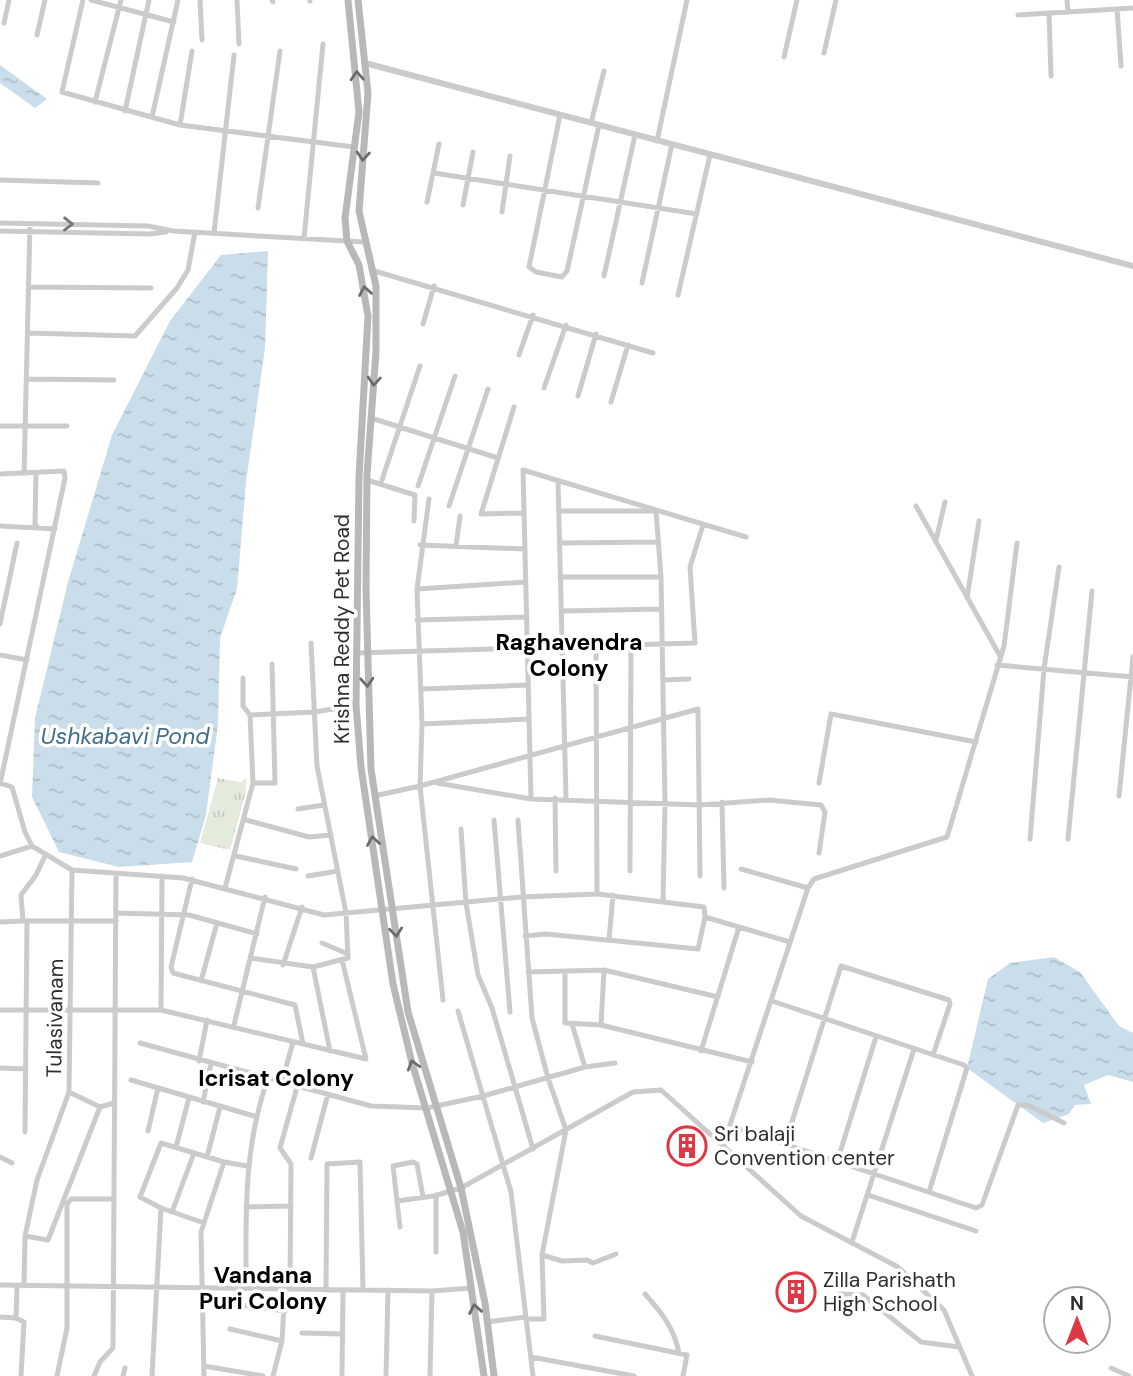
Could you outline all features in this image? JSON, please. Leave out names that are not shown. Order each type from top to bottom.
[{"type":"main road","name":"Krishna Reddy Pet Road","points":[[348,0],[359,112],[345,207],[347,241],[359,265],[368,316],[359,477],[356,653],[356,705],[361,767],[397,1003],[427,1108],[457,1189],[484,1376]]},
{"type":"main road","name":"Krishna Reddy Pet Road","points":[[358,0],[368,93],[359,207],[370,270],[376,286],[367,480],[365,653],[374,796],[394,909],[408,1012],[437,1106],[457,1189],[487,1322],[494,1376]]},
{"type":"main road","points":[[345,207],[359,207]]},
{"type":"street","points":[[4,23],[9,0]]},
{"type":"street","points":[[37,35],[45,0]]},
{"type":"street","points":[[83,0],[62,92],[180,125],[354,147]]},
{"type":"street","points":[[91,0],[174,22]]},
{"type":"street","points":[[94,102],[121,0]]},
{"type":"street","points":[[125,111],[149,0]]},
{"type":"street","points":[[152,117],[178,0]]},
{"type":"street","points":[[200,0],[202,40]]},
{"type":"street","points":[[237,0],[239,44]]},
{"type":"street","points":[[657,141],[687,0]]},
{"type":"street","points":[[784,57],[797,0]]},
{"type":"street","points":[[824,53],[835,0]]},
{"type":"street","points":[[1067,0],[1068,12]]},
{"type":"street","points":[[1018,15],[1133,8]]},
{"type":"street","points":[[1117,9],[1121,66]]},
{"type":"street","points":[[1049,13],[1051,76]]},
{"type":"street","points":[[304,238],[323,44]]},
{"type":"street","points":[[180,125],[192,51]]},
{"type":"street","points":[[258,208],[280,51]]},
{"type":"street","points":[[214,233],[234,55]]},
{"type":"street","points":[[365,63],[1133,266]]},
{"type":"street","points":[[561,115],[529,267],[536,272],[559,277],[567,271],[584,195],[604,71]]},
{"type":"street","points":[[604,276],[635,135]]},
{"type":"street","points":[[427,202],[439,144]]},
{"type":"street","points":[[642,283],[672,144]]},
{"type":"street","points":[[463,205],[473,152]]},
{"type":"street","points":[[678,295],[710,155]]},
{"type":"street","points":[[502,212],[510,156]]},
{"type":"street","points":[[434,173],[697,214]]},
{"type":"street","points":[[0,180],[98,183]]},
{"type":"street","points":[[0,223],[148,226],[173,231],[364,242]]},
{"type":"street","points":[[24,474],[30,224]]},
{"type":"street","points":[[0,231],[149,234],[173,231]]},
{"type":"street","points":[[28,332],[135,336],[177,288],[188,270],[195,232]]},
{"type":"street","points":[[370,270],[533,315],[653,353]]},
{"type":"street","points":[[423,324],[434,286]]},
{"type":"street","points":[[29,287],[151,288]]},
{"type":"street","points":[[519,355],[533,315]]},
{"type":"street","points":[[544,388],[566,325]]},
{"type":"street","points":[[578,396],[596,334]]},
{"type":"street","points":[[611,402],[628,345]]},
{"type":"street","points":[[382,480],[419,366]]},
{"type":"street","points":[[418,486],[455,376]]},
{"type":"street","points":[[27,379],[114,380]]},
{"type":"street","points":[[449,506],[488,389]]},
{"type":"street","points":[[514,407],[481,514],[524,513]]},
{"type":"street","points":[[371,418],[498,458]]},
{"type":"street","points":[[0,426],[67,426]]},
{"type":"street","points":[[531,799],[523,470],[746,537]]},
{"type":"street","points":[[0,474],[64,471],[55,529],[0,783],[12,787],[25,832],[32,846],[72,870],[192,879],[324,915],[522,897],[597,894],[704,907],[705,917],[698,949],[546,934],[525,936]]},
{"type":"street","points":[[36,473],[38,528]]},
{"type":"street","points":[[367,480],[415,495],[414,522]]},
{"type":"street","points":[[558,481],[566,798]]},
{"type":"street","points":[[429,499],[417,589],[422,689],[421,786],[443,1000]]},
{"type":"street","points":[[936,541],[944,502]]},
{"type":"street","points":[[916,506],[1000,656]]},
{"type":"street","points":[[559,511],[656,511]]},
{"type":"street","points":[[656,511],[662,609],[665,804],[663,901]]},
{"type":"street","points":[[456,546],[460,516]]},
{"type":"street","points":[[967,598],[979,521]]},
{"type":"street","points":[[356,653],[695,643],[690,567],[704,525]]},
{"type":"street","points":[[0,526],[55,529]]},
{"type":"street","points":[[560,543],[657,542]]},
{"type":"street","points":[[0,624],[17,543]]},
{"type":"street","points":[[723,1146],[808,888],[816,877],[947,837],[1004,646],[1017,543]]},
{"type":"street","points":[[421,545],[525,548]]},
{"type":"street","points":[[1030,839],[1044,669],[1059,567]]},
{"type":"street","points":[[561,577],[661,577]]},
{"type":"street","points":[[417,589],[526,582]]},
{"type":"street","points":[[1068,839],[1092,591]]},
{"type":"street","points":[[561,611],[662,609]]},
{"type":"street","points":[[417,620],[527,617]]},
{"type":"street","points":[[250,958],[283,965],[313,967],[348,958],[346,913],[317,766],[311,643]]},
{"type":"street","points":[[630,871],[631,645]]},
{"type":"street","points":[[596,646],[597,894]]},
{"type":"street","points":[[0,655],[27,660]]},
{"type":"street","points":[[1119,796],[1133,657]]},
{"type":"street","points":[[253,783],[275,783],[272,664]]},
{"type":"street","points":[[997,665],[1132,677]]},
{"type":"street","points":[[225,888],[246,820],[253,783],[250,715],[243,706],[243,678]]},
{"type":"street","points":[[663,680],[689,679]]},
{"type":"street","points":[[422,689],[528,685]]},
{"type":"street","points":[[250,715],[315,712],[356,705]]},
{"type":"street","points":[[374,796],[421,786],[698,709],[699,876]]},
{"type":"street","points":[[819,783],[831,714],[976,742]]},
{"type":"street","points":[[422,724],[529,719]]},
{"type":"street","points":[[434,782],[531,799],[566,798],[632,804],[700,805],[769,800],[821,805],[825,812],[819,853]]},
{"type":"street","points":[[555,798],[556,871]]},
{"type":"street","points":[[722,802],[724,888]]},
{"type":"street","points":[[298,809],[324,805]]},
{"type":"street","points":[[246,820],[309,837],[331,835]]},
{"type":"street","points":[[494,820],[510,1012]]},
{"type":"street","points":[[487,1322],[544,1319],[542,1255],[566,1130],[548,1078],[532,1018],[517,820]]},
{"type":"street","points":[[461,829],[466,903],[478,975],[492,1009],[533,1149]]},
{"type":"street","points":[[0,856],[32,846]]},
{"type":"street","points":[[25,1132],[27,1010],[25,921],[21,895],[36,875],[46,854]]},
{"type":"street","points":[[236,856],[296,870]]},
{"type":"street","points":[[741,869],[808,888]]},
{"type":"street","name":"Tulasivanam","points":[[21,1376],[24,1322],[16,1318],[25,1236],[37,1180],[69,1092],[72,870]]},
{"type":"street","points":[[308,876],[338,871]]},
{"type":"street","points":[[94,1376],[100,1362],[113,1348],[116,875]]},
{"type":"street","points":[[161,1010],[162,876]]},
{"type":"street","points":[[192,879],[172,971],[295,1005],[303,1044]]},
{"type":"street","points":[[609,940],[612,895]]},
{"type":"street","points":[[234,1026],[265,897]]},
{"type":"street","points":[[283,965],[302,907]]},
{"type":"street","points":[[116,913],[183,915],[257,934]]},
{"type":"street","points":[[705,917],[790,942]]},
{"type":"street","points":[[0,922],[116,921]]},
{"type":"street","points":[[201,981],[217,923]]},
{"type":"street","points":[[701,1051],[739,927]]},
{"type":"street","points":[[322,943],[348,954]]},
{"type":"street","points":[[0,1010],[161,1010],[366,1059],[342,960]]},
{"type":"street","points":[[785,1144],[841,966],[949,1000],[933,1055]]},
{"type":"street","points":[[313,967],[331,1052]]},
{"type":"street","points":[[528,972],[604,970],[718,997]]},
{"type":"street","points":[[601,1025],[604,970]]},
{"type":"street","points":[[565,972],[565,1023],[601,1025],[752,1062]]},
{"type":"street","points":[[772,1001],[967,1068],[929,1192]]},
{"type":"street","points":[[458,1011],[511,1192],[533,1376]]},
{"type":"street","points":[[199,1061],[207,1020]]},
{"type":"street","points":[[572,1024],[584,1067]]},
{"type":"street","points":[[837,1162],[876,1037]]},
{"type":"street","points":[[282,1082],[293,1042]]},
{"type":"street","points":[[140,1043],[372,1106],[427,1108],[483,1096],[584,1067],[615,1063]]},
{"type":"street","points":[[852,1242],[914,1049]]},
{"type":"street","points":[[203,1102],[211,1064]]},
{"type":"street","points":[[0,1068],[26,1069]]},
{"type":"street","points":[[246,1288],[247,1166],[254,1116],[268,1078]]},
{"type":"street","points":[[131,1080],[254,1116]]},
{"type":"street","points":[[273,1376],[282,1341],[285,1311],[290,1206],[290,1164],[280,1148],[297,1087]]},
{"type":"street","points":[[148,1131],[158,1088]]},
{"type":"street","points":[[397,1201],[457,1189],[505,1166],[633,1092],[661,1090],[801,1216],[898,1268],[944,1310],[972,1376]]},
{"type":"street","points":[[69,1092],[100,1107],[114,1103]]},
{"type":"street","points":[[311,1158],[328,1094]]},
{"type":"street","points":[[176,1147],[189,1098]]},
{"type":"street","points":[[731,1126],[979,1207],[1018,1105],[1028,1105],[1064,1123]]},
{"type":"street","points":[[25,1236],[48,1240],[100,1107]]},
{"type":"street","points":[[207,1157],[220,1107]]},
{"type":"street","points":[[204,1223],[161,1208],[141,1197],[160,1143],[247,1166]]},
{"type":"street","points":[[172,1212],[194,1153]]},
{"type":"street","points":[[0,1157],[12,1163]]},
{"type":"street","points":[[326,1290],[327,1164],[360,1161],[363,1290]]},
{"type":"street","points":[[204,1376],[201,1232],[224,1162]]},
{"type":"street","points":[[400,1227],[392,1168],[404,1163],[417,1164],[423,1197]]},
{"type":"street","points":[[436,1195],[436,1252]]},
{"type":"street","points":[[868,1195],[976,1231]]},
{"type":"street","points":[[57,1376],[67,1328],[67,1204],[71,1199],[114,1199]]},
{"type":"street","points":[[246,1206],[290,1206]]},
{"type":"street","points":[[152,1376],[161,1208]]},
{"type":"street","points":[[542,1255],[562,1261],[579,1259],[593,1263],[616,1254]]},
{"type":"street","points":[[0,1285],[432,1291],[471,1288]]},
{"type":"street","points":[[342,1376],[343,1290]]},
{"type":"street","points":[[386,1376],[388,1290]]},
{"type":"street","points":[[430,1376],[432,1291]]},
{"type":"street","points":[[645,1294],[667,1319],[675,1335],[679,1353]]},
{"type":"street","points":[[841,1294],[863,1295],[921,1342],[959,1347]]},
{"type":"street","points":[[241,1305],[285,1311]]},
{"type":"street","points":[[0,1317],[16,1318]]},
{"type":"street","points":[[230,1329],[282,1341]]},
{"type":"street","points":[[302,1333],[342,1334]]},
{"type":"street","points":[[595,1336],[687,1355],[682,1376]]},
{"type":"street","points":[[531,1357],[634,1376]]},
{"type":"street","points":[[204,1366],[263,1376]]},
{"type":"street","points":[[123,1376],[125,1368]]},
{"type":"street","points":[[1111,1368],[1129,1376]]},
{"type":"green space","points":[[218,778],[240,782],[247,778],[230,850],[200,843]]},
{"type":"water","points":[[0,65],[47,99],[35,108],[0,83]]},
{"type":"water","name":"Ushkabavi Pond","points":[[268,251],[265,348],[246,482],[237,589],[220,638],[218,724],[206,815],[192,862],[119,867],[59,852],[32,797],[35,718],[68,582],[112,435],[170,321],[221,255]]},
{"type":"water","points":[[1054,957],[1080,972],[1119,1026],[1133,1033],[1133,1082],[1108,1075],[1084,1085],[1091,1104],[1075,1105],[1069,1114],[1043,1123],[967,1068],[988,979],[1010,963]]},
{"type":"place","name":"Sri balaji Convention center","points":[[687,1146]]},
{"type":"place","name":"Zilla Parishath High School","points":[[796,1292]]},
{"type":"district","name":"Raghavendra Colony","points":[[569,655]]},
{"type":"district","name":"Icrisat Colony","points":[[276,1078]]},
{"type":"district","name":"Vandana Puri Colony","points":[[263,1288]]}]
